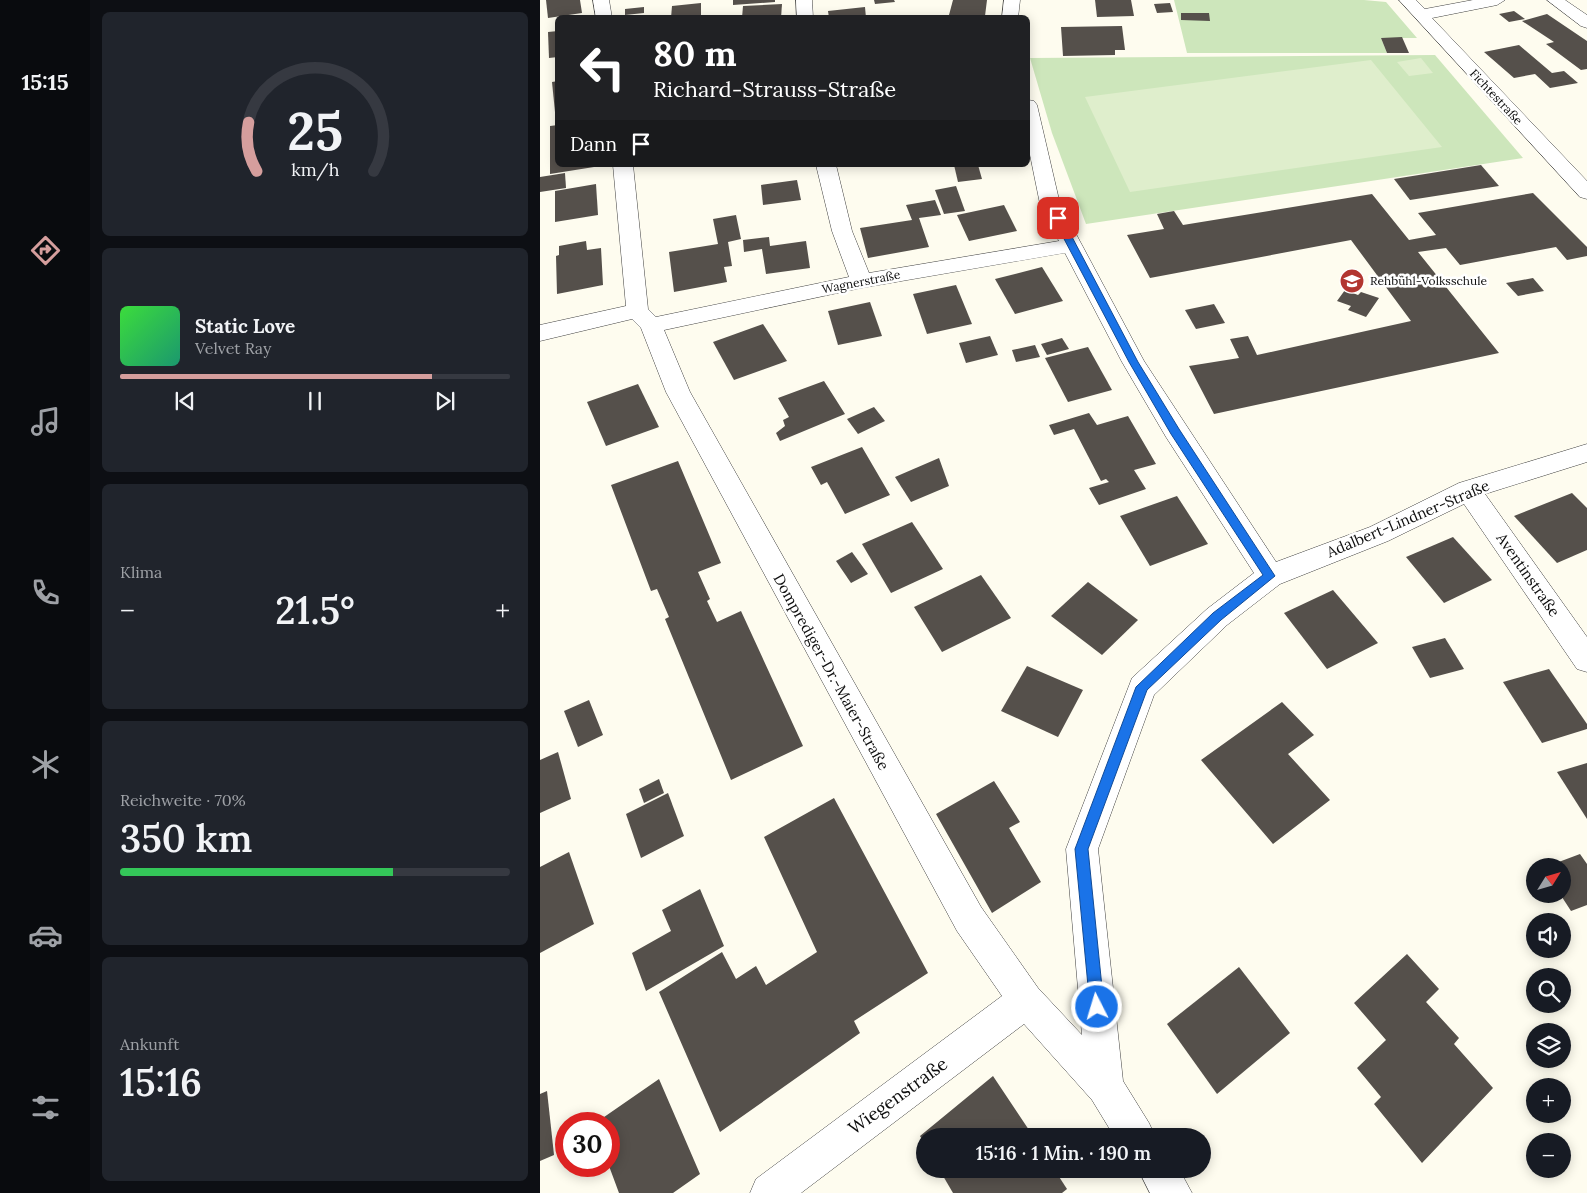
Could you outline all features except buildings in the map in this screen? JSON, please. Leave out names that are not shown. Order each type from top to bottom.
[{"type":"street","points":[[601,0],[604,15]]},
{"type":"street","points":[[804,0],[805,15]]},
{"type":"street","points":[[1010,15],[1012,0]]},
{"type":"street","name":"Fichtestraße","points":[[1407,0],[1587,193]]},
{"type":"street","points":[[1421,15],[1497,0]]},
{"type":"street","points":[[1555,0],[1587,23]]},
{"type":"street","points":[[1030,115],[1050,204],[1133,362],[1175,431],[1270,576]]},
{"type":"street","name":"Domprediger-Dr.-Maier-Straße","points":[[623,167],[644,318],[678,392],[806,628],[969,920],[1026,1000],[1105,1087],[1131,1128]]},
{"type":"street","points":[[826,167],[842,232],[861,281]]},
{"type":"street","name":"Wagnerstraße","points":[[540,333],[644,318],[1072,245]]},
{"type":"street","name":"Adalbert-Lindner-Straße","points":[[1105,1087],[1082,849],[1142,687],[1217,617],[1270,576],[1379,534],[1468,490],[1587,453]]},
{"type":"street","name":"Aventinstraße","points":[[1468,490],[1587,660]]},
{"type":"street","name":"Wiegenstraße","points":[[770,1193],[851,1130],[1026,1000]]},
{"type":"street","points":[[1163,1178],[1172,1193]]},
{"type":"green space","points":[[1174,0],[1364,0],[1386,2],[1417,38],[1381,38],[1387,53],[1187,53]]},
{"type":"green space","points":[[1435,55],[1523,158],[1086,224],[1052,133],[1030,58]]},
{"type":"green space","points":[[1421,58],[1433,73],[1409,76],[1397,62]]},
{"type":"green space","points":[[1371,60],[1442,147],[1130,192],[1085,97]]},
{"type":"place","name":"Rehbühl-Volksschule","points":[[1352,281]]},
{"type":"route","points":[[1058,218],[1133,362],[1175,431],[1270,576],[1217,617],[1142,687],[1082,849],[1097,1007]]}]
